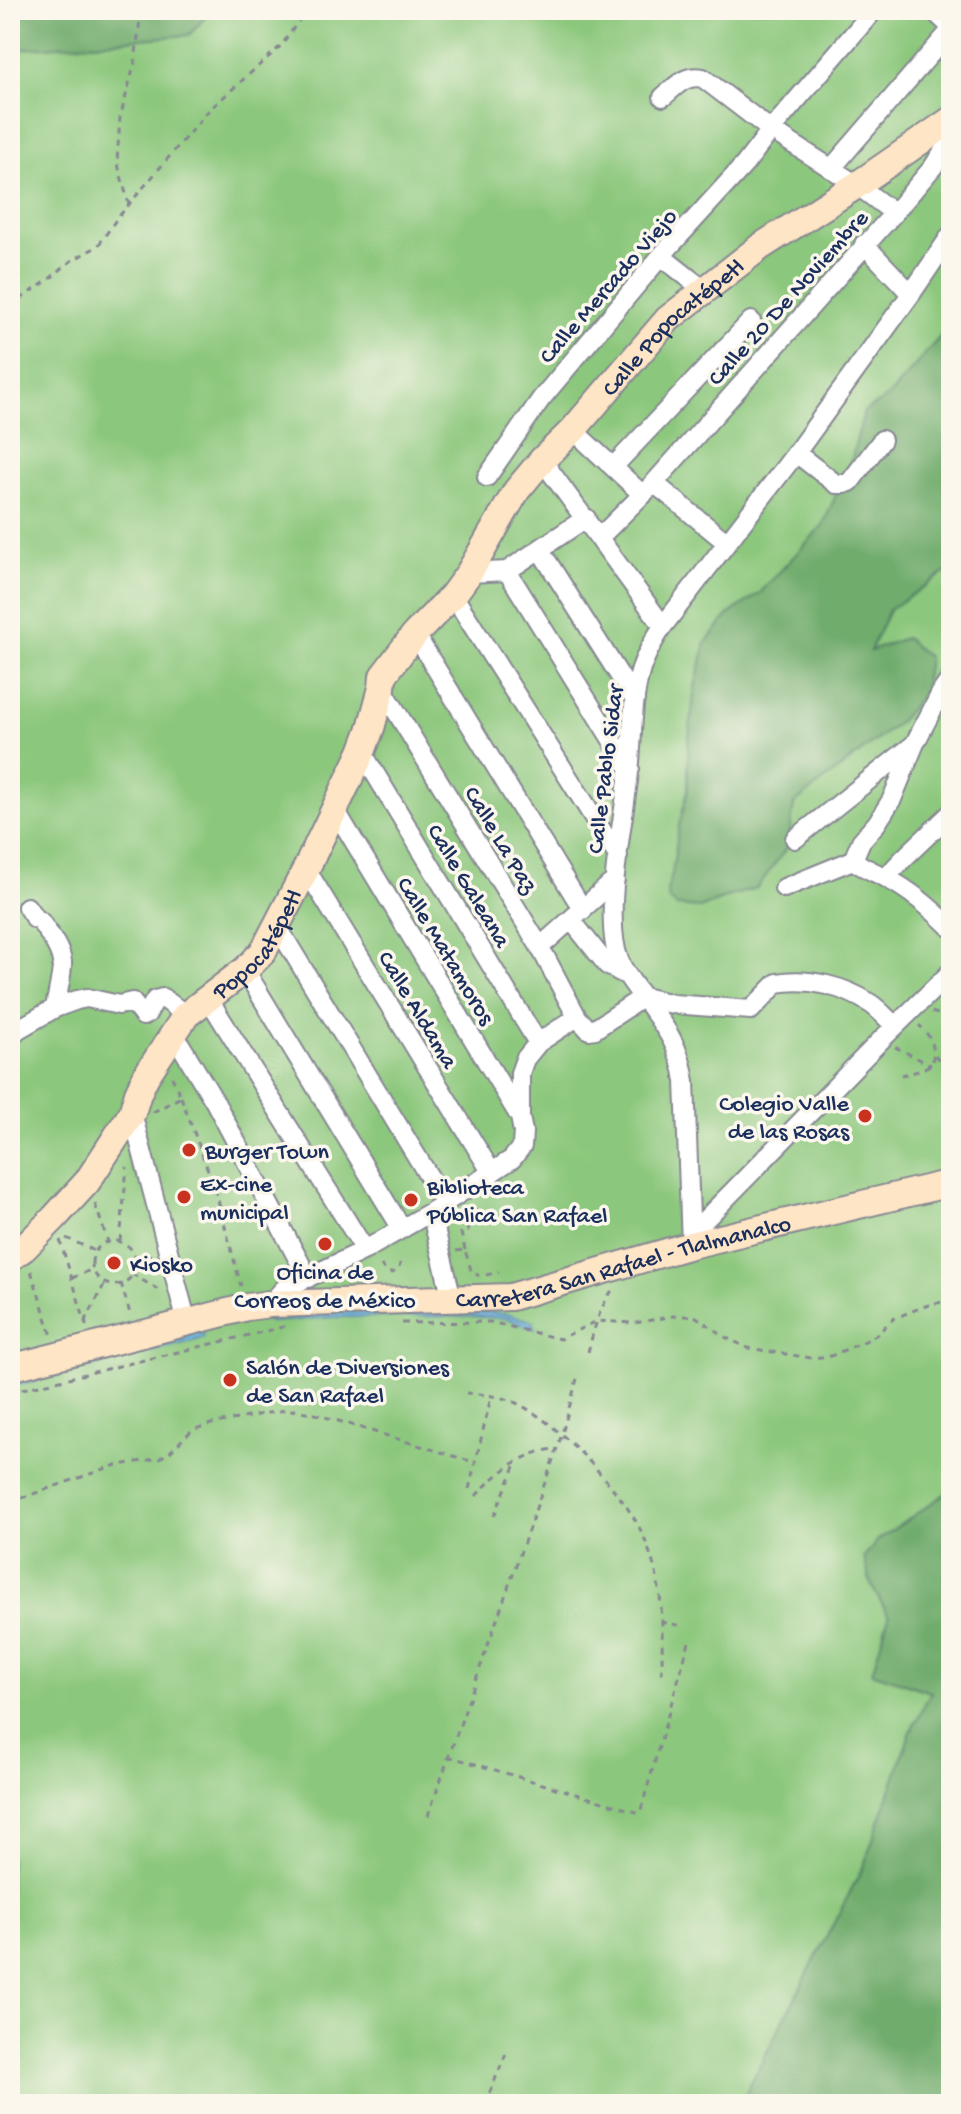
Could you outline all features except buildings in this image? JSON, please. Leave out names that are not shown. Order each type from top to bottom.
[{"type":"street","name":"Calle Mercado Viejo","points":[[487,477],[541,399],[874,10]]},
{"type":"street","points":[[831,169],[951,28],[933,10]]},
{"type":"street","points":[[663,97],[685,78],[703,78],[771,130],[857,185],[894,213]]},
{"type":"street","name":"Calle Popocatépetl","points":[[453,595],[517,490],[668,319],[760,247],[951,120]]},
{"type":"street","name":"Calle 20 De Noviembre","points":[[600,537],[649,489],[894,213],[933,167],[951,139]]},
{"type":"street","name":"Calle Pablo Sidar","points":[[691,1240],[682,1061],[672,1038],[626,975],[613,939],[615,880],[640,672],[648,650],[663,626],[796,453],[951,235]]},
{"type":"street","points":[[864,244],[911,294]]},
{"type":"street","points":[[661,256],[704,290]]},
{"type":"street","points":[[613,467],[751,321]]},
{"type":"street","points":[[573,430],[613,467],[726,542]]},
{"type":"street","points":[[796,453],[836,484],[844,484],[850,482],[882,440]]},
{"type":"street","points":[[542,460],[663,626]]},
{"type":"street","points":[[469,573],[507,571],[586,518]]},
{"type":"street","points":[[540,550],[635,700]]},
{"type":"street","points":[[507,571],[630,769]]},
{"type":"street","points":[[453,595],[618,856]]},
{"type":"street","name":"Popocatépetl","points":[[17,1253],[87,1182],[132,1118],[146,1076],[174,1034],[208,998],[263,952],[362,752],[383,676],[415,634],[453,595]]},
{"type":"street","points":[[415,634],[607,965],[626,975]]},
{"type":"street","points":[[784,888],[853,860],[861,841],[892,799],[915,743],[951,678]]},
{"type":"street","name":"Calle La Paz","points":[[382,688],[540,947],[577,1017]]},
{"type":"street","points":[[795,839],[915,743]]},
{"type":"street","name":"Calle Galeana","points":[[362,752],[538,1043]]},
{"type":"street","name":"Calle Matamoros","points":[[334,808],[520,1117]]},
{"type":"street","points":[[886,877],[951,813]]},
{"type":"street","points":[[853,860],[866,870],[886,877],[936,913],[951,928]]},
{"type":"street","name":"Calle Aldama","points":[[306,869],[492,1173]]},
{"type":"street","points":[[540,947],[615,880]]},
{"type":"street","points":[[27,907],[40,921],[60,953],[63,966],[55,1008]]},
{"type":"street","points":[[277,926],[438,1208],[452,1299]]},
{"type":"street","points":[[245,970],[402,1229]]},
{"type":"street","points":[[691,1240],[881,1040],[951,972]]},
{"type":"street","points":[[258,1305],[402,1229],[512,1159],[522,1146],[520,1073],[525,1059],[538,1043],[577,1017],[589,1030],[595,1029],[643,997],[673,1004],[751,1010],[777,983],[796,981],[834,987],[902,1020]]},
{"type":"street","points":[[12,1030],[55,1008],[87,998],[119,1005],[132,1002],[143,1016],[155,1000],[163,998],[174,1034],[215,1102],[308,1278]]},
{"type":"street","points":[[208,998],[365,1250]]},
{"type":"street","points":[[132,1118],[185,1314]]},
{"type":"street","name":"Carretera San Rafael - Tlalmanalco","points":[[10,1368],[185,1314],[258,1305],[511,1297],[691,1240],[951,1183]]},
{"type":"path","points":[[129,205],[117,161],[120,118],[135,62],[141,10]]},
{"type":"path","points":[[10,306],[71,261],[98,246],[115,221],[207,112],[282,45],[306,10]]},
{"type":"path","points":[[951,635],[942,640],[951,669]]},
{"type":"path","points":[[901,1075],[931,1065],[935,1055],[934,1045],[926,1032],[902,1020]]},
{"type":"path","points":[[174,1034],[181,1097],[258,1305]]},
{"type":"path","points":[[881,1040],[931,1065]]},
{"type":"path","points":[[935,1055],[946,1069],[951,1067]]},
{"type":"path","points":[[132,1118],[181,1097]]},
{"type":"path","points":[[120,1241],[128,1158],[141,1154]]},
{"type":"path","points":[[87,1182],[108,1242]]},
{"type":"path","points":[[215,1189],[224,1186]]},
{"type":"path","points":[[481,1208],[464,1218],[468,1231],[461,1233],[465,1250],[471,1270],[476,1275],[499,1272]]},
{"type":"path","points":[[89,1336],[59,1235],[95,1251]]},
{"type":"path","points":[[120,1241],[132,1250],[136,1264],[132,1274],[121,1283],[111,1285],[99,1279],[92,1260],[98,1247],[108,1242],[120,1241]]},
{"type":"path","points":[[452,1251],[465,1250]]},
{"type":"path","points":[[17,1253],[55,1345]]},
{"type":"path","points":[[381,1265],[386,1272],[392,1273],[399,1269],[400,1263]]},
{"type":"path","points":[[72,1278],[93,1269]]},
{"type":"path","points":[[132,1274],[185,1314]]},
{"type":"path","points":[[85,1322],[105,1283]]},
{"type":"path","points":[[121,1283],[133,1324]]},
{"type":"path","points":[[396,1323],[491,1322],[560,1339],[596,1321],[635,1323],[674,1316],[695,1316],[725,1337],[748,1348],[811,1358],[831,1356],[863,1342],[893,1319],[912,1311],[934,1303],[951,1302]]},
{"type":"path","points":[[588,1352],[596,1321]]},
{"type":"path","points":[[10,1392],[293,1325]]},
{"type":"path","points":[[428,1816],[562,1434],[578,1375]]},
{"type":"path","points":[[466,1393],[513,1402],[547,1421],[612,1489],[639,1527],[656,1573],[662,1678]]},
{"type":"path","points":[[469,1489],[491,1397]]},
{"type":"path","points":[[10,1502],[113,1466],[160,1458],[192,1430],[294,1410],[477,1463]]},
{"type":"path","points":[[476,1496],[489,1482],[524,1456],[555,1449]]},
{"type":"path","points":[[494,1516],[516,1464]]},
{"type":"path","points":[[661,1622],[683,1626]]},
{"type":"path","points":[[448,1756],[640,1813],[689,1642]]},
{"type":"path","points":[[485,2104],[507,2051]]},
{"type":"green space","points":[[10,10],[951,10],[951,2104],[10,2104]]},
{"type":"green space","points":[[10,10],[212,10],[189,35],[10,50]]},
{"type":"green space","points":[[951,324],[951,569],[889,610],[870,651],[905,638],[928,657],[923,694],[897,724],[794,804],[788,846],[757,888],[700,908],[676,906],[669,900],[667,891],[688,790],[688,745],[695,687],[706,642],[729,614],[760,593],[823,525],[852,458],[864,412],[889,396]]},
{"type":"green space","points":[[951,1490],[951,2104],[740,2104],[864,1865],[911,1731],[931,1692],[872,1672],[889,1616],[871,1585],[864,1557],[878,1540]]},
{"type":"water","points":[[333,1312],[506,1314],[532,1321],[535,1329],[506,1318],[333,1317],[269,1322],[268,1316]]},
{"type":"water","points":[[202,1330],[204,1338],[10,1387],[10,1380]]},
{"type":"place","name":"Colegio Valle de las Rosas","points":[[865,1116]]},
{"type":"place","name":"Burger Town","points":[[189,1150]]},
{"type":"place","name":"Ex-cine municipal","points":[[184,1197]]},
{"type":"place","name":"Biblioteca Pública San Rafael","points":[[411,1200]]},
{"type":"place","name":"Oficina de Correos de México","points":[[325,1244]]},
{"type":"place","name":"Kiosko","points":[[114,1263]]},
{"type":"place","name":"Salón de Diversiones de San Rafael","points":[[230,1380]]}]
